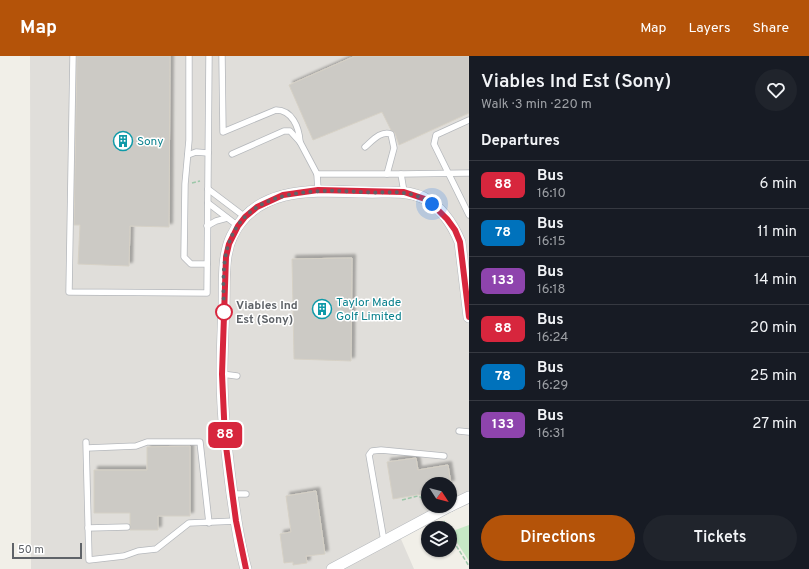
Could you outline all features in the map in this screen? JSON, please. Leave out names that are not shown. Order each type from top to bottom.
[{"type":"street","points":[[246,569],[236,521],[225,439],[222,374],[226,257],[229,244],[238,226],[245,217],[257,207],[283,195],[318,190],[404,192],[425,199],[447,219],[455,230],[462,252],[469,317]]},
{"type":"street","points":[[457,503],[469,497]]},
{"type":"street","points":[[332,569],[437,513]]},
{"type":"lane","points":[[72,56],[69,292],[207,293],[209,56]]},
{"type":"lane","points":[[190,56],[184,258],[190,264],[207,264]]},
{"type":"lane","points":[[222,56],[222,132],[276,110],[284,110],[291,116],[300,134],[300,142]]},
{"type":"lane","points":[[469,120],[436,135],[434,144],[445,173],[469,215]]},
{"type":"lane","points":[[232,154],[284,131],[290,131],[300,142],[317,174],[318,190]]},
{"type":"lane","points":[[365,147],[381,134],[386,132],[391,134],[394,148],[387,174]]},
{"type":"lane","points":[[188,155],[196,152],[208,153]]},
{"type":"lane","points":[[317,174],[469,173]]},
{"type":"lane","points":[[401,174],[404,192]]},
{"type":"lane","points":[[208,189],[245,217]]},
{"type":"lane","points":[[208,203],[238,226]]},
{"type":"lane","points":[[208,226],[216,221],[227,218]]},
{"type":"lane","points":[[222,374],[237,376]]},
{"type":"lane","points":[[460,431],[469,432]]},
{"type":"lane","points":[[86,442],[89,560],[124,556],[138,551],[156,549],[189,523],[236,521]]},
{"type":"lane","points":[[86,448],[136,446],[147,442],[200,442],[209,522]]},
{"type":"lane","points":[[384,541],[378,515],[369,455],[372,450],[444,456]]},
{"type":"lane","points":[[232,494],[246,494]]},
{"type":"lane","points":[[88,528],[127,527]]},
{"type":"path","points":[[185,184],[208,179]]},
{"type":"path","points":[[402,500],[418,496],[421,498]]},
{"type":"path","points":[[457,547],[469,566]]},
{"type":"shaded area","points":[[30,56],[469,56],[469,499],[457,504],[457,477],[421,477],[421,513],[436,513],[397,530],[414,569],[31,569]]},
{"type":"green space","points":[[469,525],[469,561],[457,543],[457,529]]},
{"type":"building","name":"Sony","points":[[77,56],[170,56],[169,227],[130,226],[129,266],[78,264],[80,225],[74,225]]},
{"type":"building","points":[[355,56],[469,56],[469,113],[399,145],[395,133],[391,130],[382,112],[313,140],[289,85]]},
{"type":"building","name":"Taylor Made Golf Limited","points":[[352,258],[351,361],[294,359],[292,259]]},
{"type":"building","points":[[190,446],[190,516],[158,516],[158,530],[130,530],[130,513],[94,513],[94,470],[147,470],[147,447]]},
{"type":"building","points":[[416,458],[418,470],[448,465],[450,477],[421,477],[421,494],[393,499],[387,462]]},
{"type":"building","points":[[316,491],[325,554],[306,556],[307,563],[293,565],[293,562],[284,563],[280,534],[291,532],[286,496]]},
{"type":"bus line","name":"88","points":[[246,569],[242,556],[236,521],[225,439],[222,374],[226,257],[233,234],[245,217],[257,207],[283,195],[318,190],[404,192],[425,199],[447,219],[455,230],[460,242],[469,317]]},
{"type":"place","name":"Sony","points":[[123,141]]},
{"type":"place","name":"Taylor Made Golf Limited","points":[[322,309]]},
{"type":"place","name":"Viables Ind Est (Sony)","points":[[224,312]]},
{"type":"route","points":[[224,312],[224,316],[226,257],[229,244],[238,226],[245,217],[257,207],[283,195],[318,190],[404,192],[425,199],[432,204]]}]
